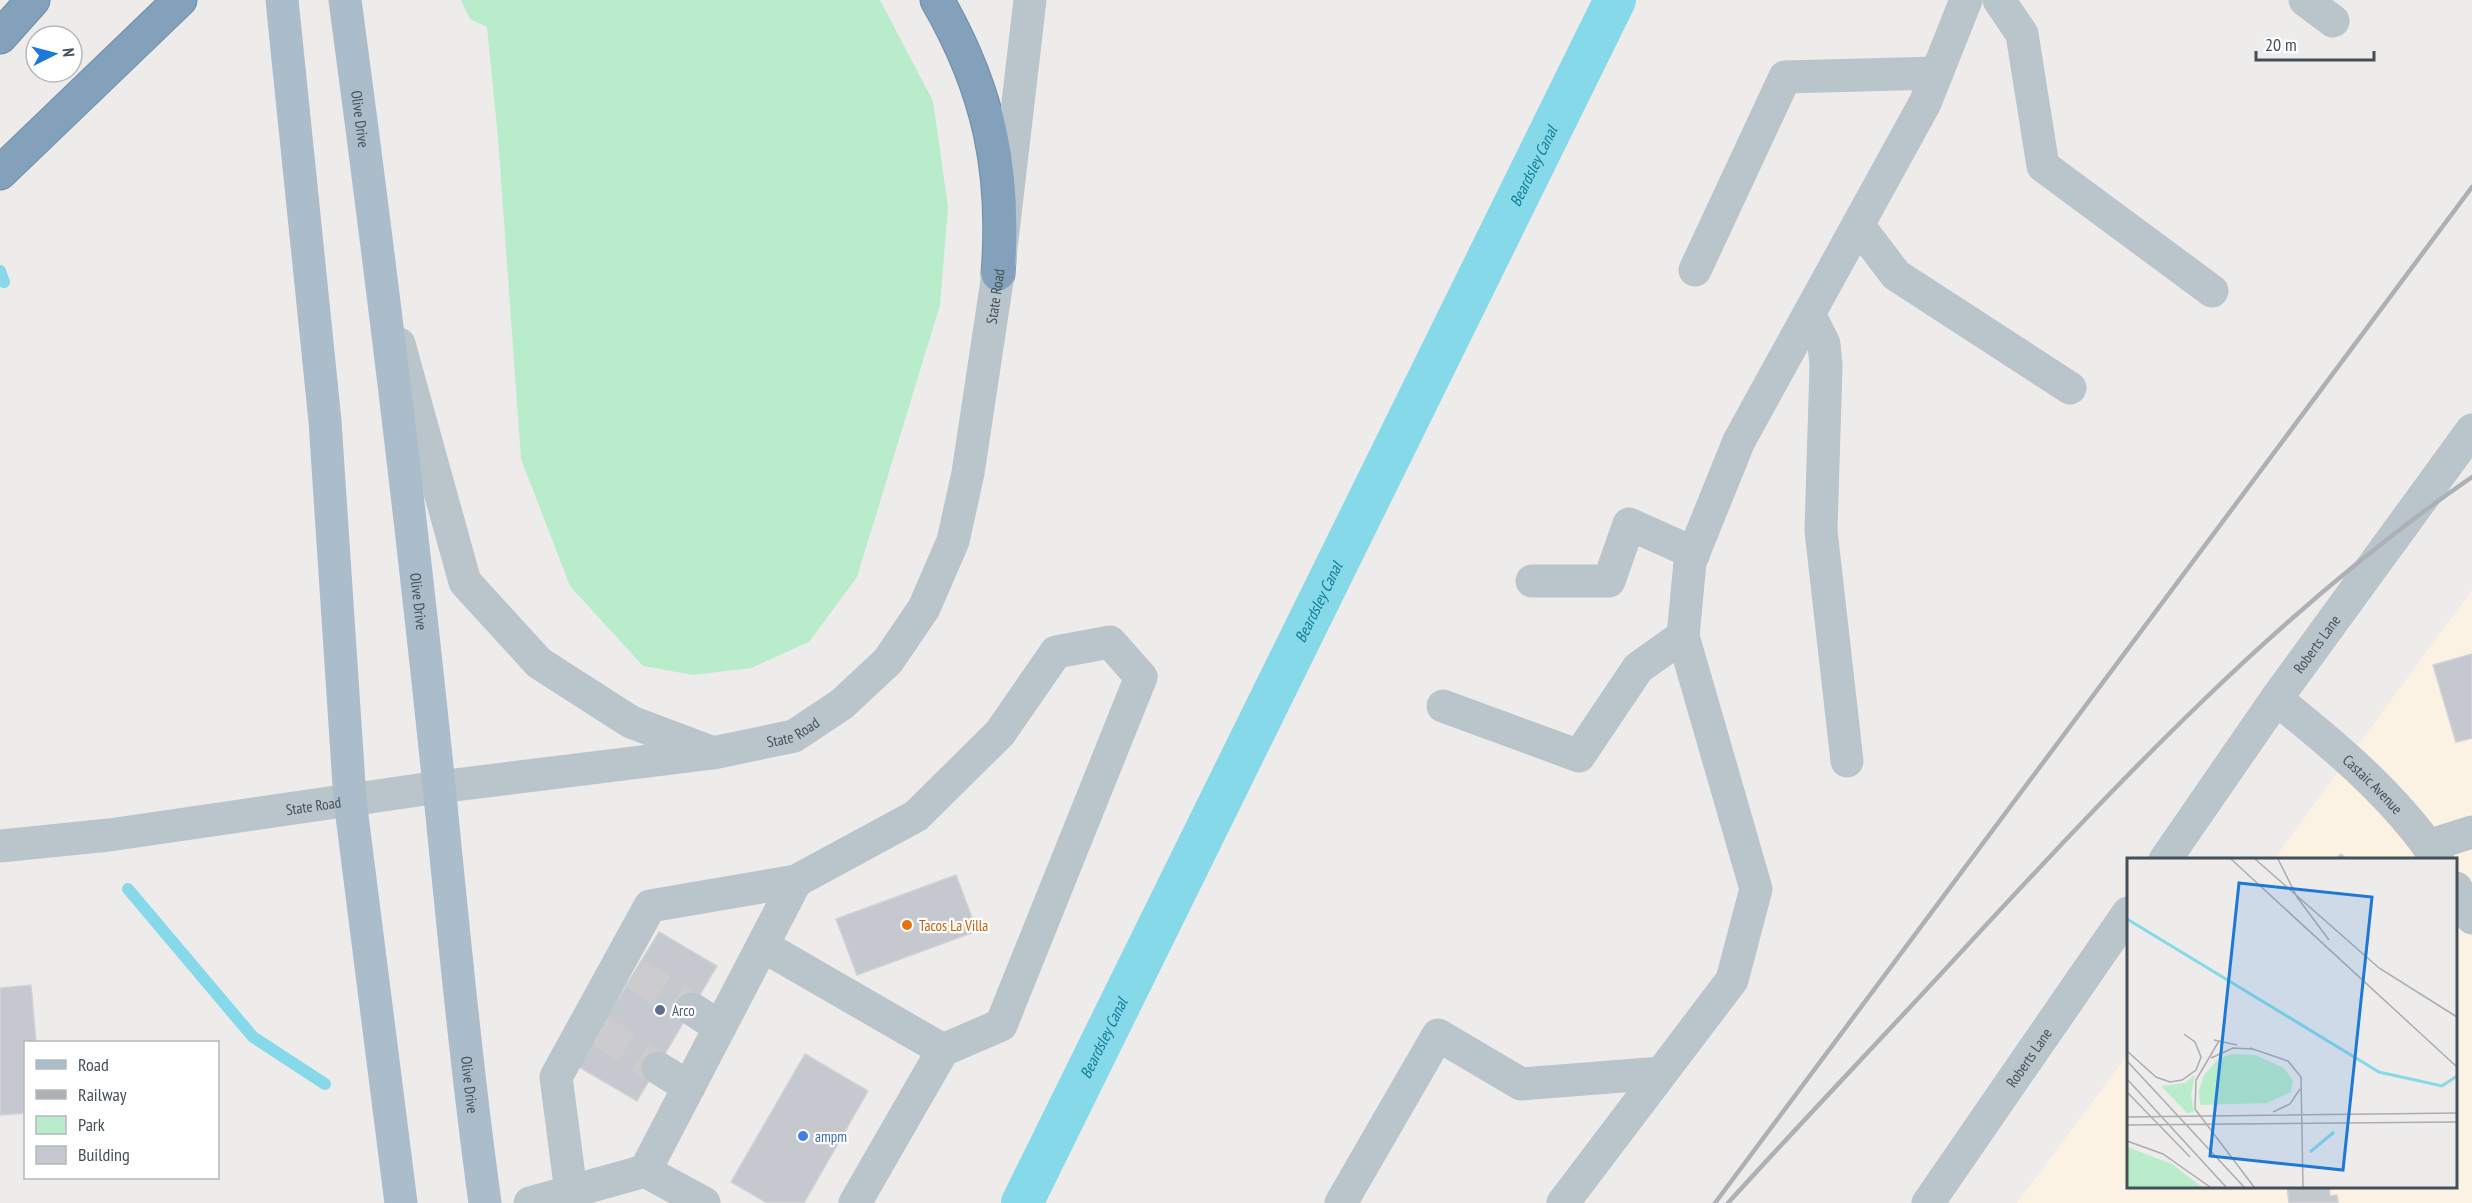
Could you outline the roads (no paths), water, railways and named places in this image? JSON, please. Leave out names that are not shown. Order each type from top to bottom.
[{"type":"highway","points":[[0,37],[33,0]]},
{"type":"highway","points":[[0,173],[180,0]]},
{"type":"highway","points":[[937,0],[959,38],[984,101],[998,168],[1002,228],[998,274]]},
{"type":"main road","name":"Olive Drive","points":[[345,0],[384,288],[439,787],[449,901],[484,1203]]},
{"type":"main road","points":[[282,5],[324,421],[350,800],[401,1203]]},
{"type":"street","name":"State Road","points":[[0,846],[109,835],[439,787],[713,753],[794,736],[842,704],[888,661],[924,608],[953,541],[968,473],[998,274],[1030,0]]},
{"type":"street","points":[[1563,1203],[1732,980],[1756,889],[1683,636],[1690,562],[1739,441],[1925,103],[1966,0]]},
{"type":"street","points":[[1999,0],[2022,34],[2043,166],[2212,291]]},
{"type":"street","points":[[2305,0],[2333,21]]},
{"type":"street","points":[[1695,270],[1785,76],[1937,73]]},
{"type":"street","points":[[1857,225],[1896,275],[2070,388]]},
{"type":"street","points":[[384,288],[465,582],[539,663],[631,722],[713,753]]},
{"type":"street","points":[[1809,314],[1824,344],[1827,365],[1821,531],[1847,761]]},
{"type":"street","name":"Roberts Lane","points":[[2166,858],[2276,699],[2472,430]]},
{"type":"street","points":[[1532,581],[1609,581],[1629,524],[1694,553]]},
{"type":"street","points":[[1443,705],[1579,756],[1638,668],[1683,636]]},
{"type":"street","points":[[571,1192],[556,1077],[592,1026],[626,969],[650,906],[796,882],[916,816],[1000,733],[1056,652],[1110,642],[1141,676],[1001,1025],[943,1050],[855,1203]]},
{"type":"street","name":"Castaic Avenue","points":[[2276,699],[2330,742],[2379,787],[2433,853],[2472,832]]},
{"type":"street","points":[[645,1171],[796,882]]},
{"type":"street","points":[[2457,890],[2472,918]]},
{"type":"street","name":"Roberts Lane","points":[[1928,1203],[2127,914]]},
{"type":"street","points":[[763,946],[943,1050]]},
{"type":"street","points":[[692,1009],[720,1027]]},
{"type":"street","points":[[1341,1203],[1438,1035],[1521,1084],[1661,1073]]},
{"type":"street","points":[[658,1068],[689,1087]]},
{"type":"street","points":[[530,1203],[645,1171],[704,1203]]},
{"type":"waterway","name":"Beardsley Canal","points":[[1022,1203],[1615,0]]},
{"type":"waterway","points":[[0,271],[4,282]]},
{"type":"waterway","points":[[128,889],[253,1037],[325,1084]]},
{"type":"tunnel","points":[[634,973],[692,1009]]},
{"type":"tunnel","points":[[599,1030],[658,1068]]},
{"type":"railway","points":[[1715,1203],[2472,187]]},
{"type":"railway","points":[[1728,1203],[2082,823],[2204,699],[2334,583],[2401,528],[2472,477]]},
{"type":"place","name":"Tacos La Villa","points":[[907,925]]},
{"type":"place","name":"Arco","points":[[660,1010]]},
{"type":"place","name":"ampm","points":[[803,1136]]}]
